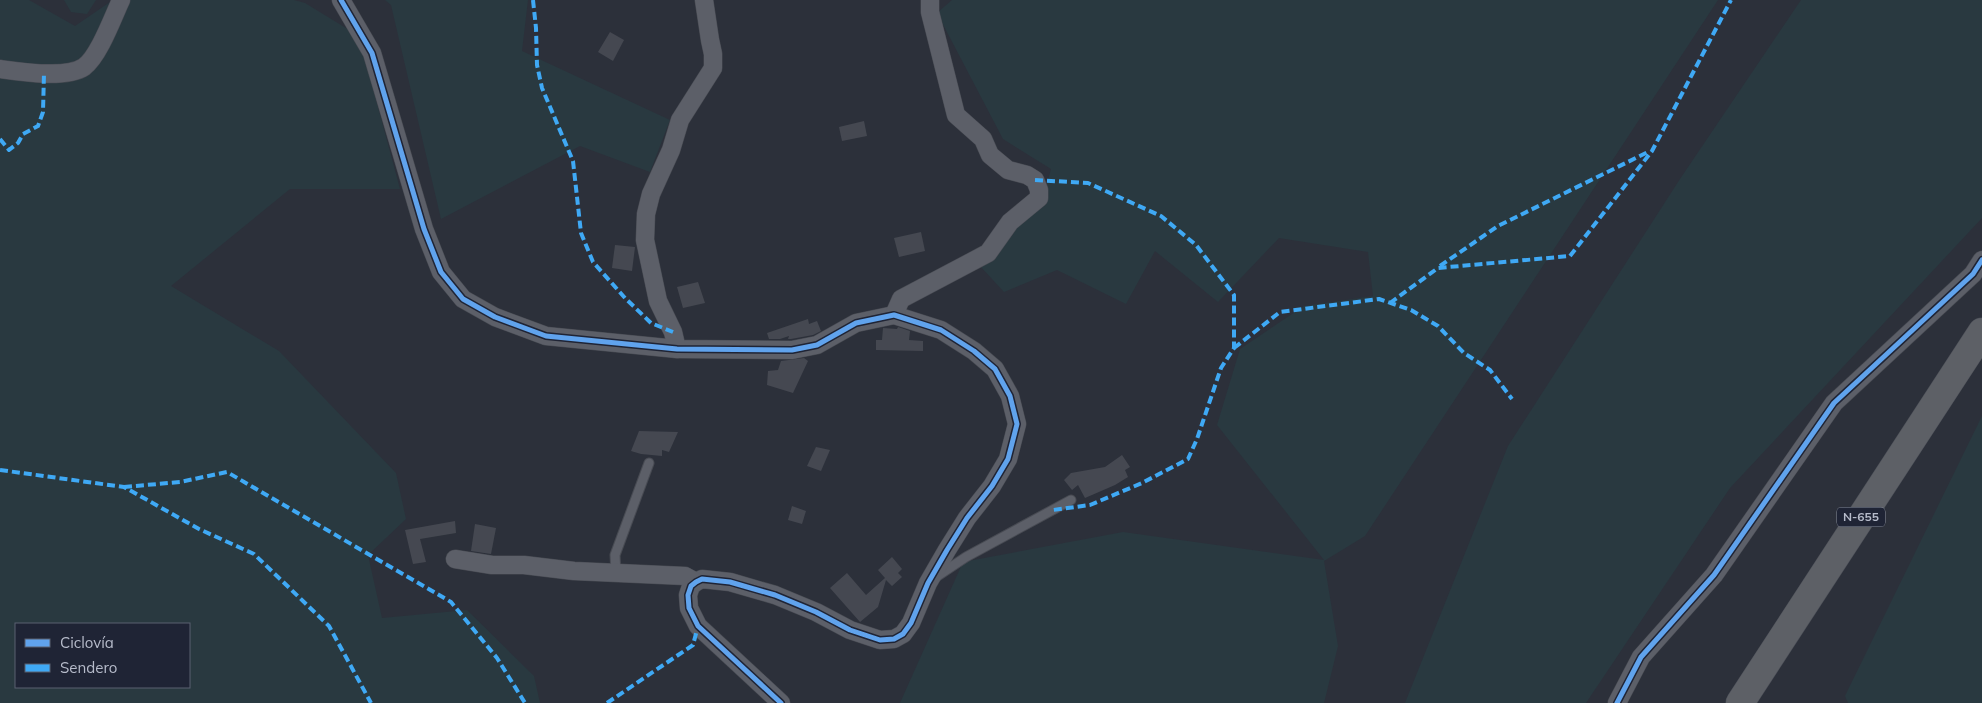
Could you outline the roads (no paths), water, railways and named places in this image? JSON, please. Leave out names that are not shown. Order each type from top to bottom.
[{"type":"highway","name":"N-655","points":[[1740,703],[1982,332]]},
{"type":"street","points":[[0,69],[20,72],[64,73],[84,67],[98,50],[121,0]]},
{"type":"street","points":[[341,0],[372,53],[421,220],[441,272],[463,299],[495,317],[546,336],[677,349],[792,350],[817,345],[856,323],[894,315],[941,330],[974,351],[995,369],[1010,396],[1017,424],[1008,459],[992,486],[967,518],[928,583],[911,623],[903,634],[894,639],[880,640],[850,630],[816,612],[775,596],[730,582],[715,579],[696,582],[691,586],[688,594],[689,608],[698,626],[781,703]]},
{"type":"street","points":[[677,349],[672,332],[658,301],[645,240],[646,214],[651,194],[671,150],[680,120],[713,68],[714,54],[704,0]]},
{"type":"street","points":[[894,315],[901,299],[988,253],[1010,222],[1039,198],[1040,190],[1035,180],[1008,170],[990,154],[983,139],[956,115],[930,12],[930,0]]},
{"type":"street","points":[[1617,703],[1641,657],[1714,576],[1834,403],[1973,274],[1982,260]]},
{"type":"street","points":[[455,559],[492,565],[524,565],[616,574],[685,576],[696,582]]},
{"type":"lane","points":[[616,574],[615,556],[649,463]]},
{"type":"lane","points":[[928,583],[966,556],[1071,500]]}]
